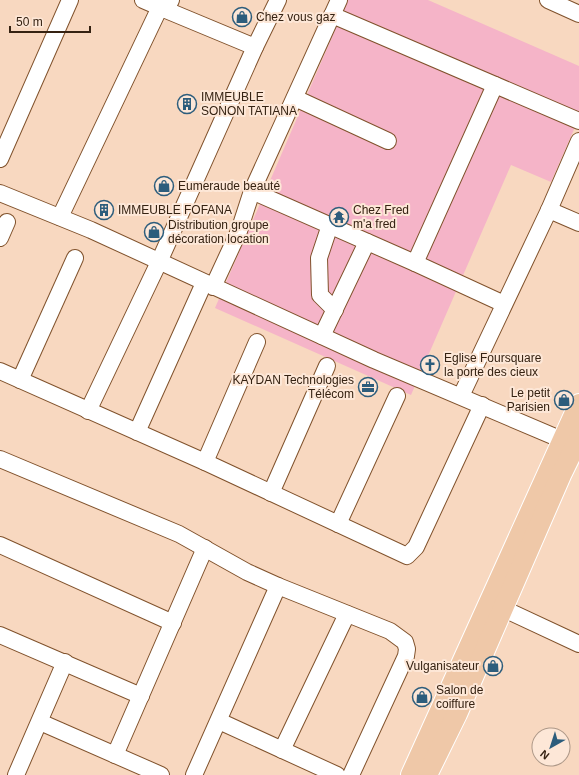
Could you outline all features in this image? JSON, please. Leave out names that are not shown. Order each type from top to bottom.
[{"type":"main road","points":[[428,775],[504,609],[561,475],[574,443],[579,404]]},
{"type":"main road","points":[[411,775],[574,443]]},
{"type":"street","points":[[0,159],[70,0]]},
{"type":"street","points":[[143,0],[166,6],[255,47]]},
{"type":"street","points":[[88,411],[160,262],[255,47],[278,0]]},
{"type":"street","points":[[137,432],[209,285],[239,231],[252,192],[339,0]]},
{"type":"street","points":[[548,0],[579,14]]},
{"type":"street","points":[[60,217],[166,6]]},
{"type":"street","points":[[332,15],[579,121]]},
{"type":"street","points":[[415,263],[495,85]]},
{"type":"street","points":[[295,98],[388,141]]},
{"type":"street","points":[[461,396],[549,210],[579,141]]},
{"type":"street","points":[[252,192],[415,263],[504,304]]},
{"type":"street","points":[[0,193],[60,217],[374,360],[574,443]]},
{"type":"street","points":[[549,210],[579,223]]},
{"type":"street","points":[[0,238],[7,222]]},
{"type":"street","points":[[330,226],[319,258],[320,295],[335,310]]},
{"type":"street","points":[[322,336],[367,242]]},
{"type":"street","points":[[20,380],[75,258]]},
{"type":"street","points":[[205,462],[257,342]]},
{"type":"street","points":[[271,493],[327,366]]},
{"type":"street","points":[[0,371],[205,462],[407,556],[416,547],[482,405]]},
{"type":"street","points":[[338,524],[397,396]]},
{"type":"street","points":[[0,459],[178,534],[247,572],[390,631],[405,642],[407,649],[406,656],[351,775]]},
{"type":"street","points":[[0,544],[173,623]]},
{"type":"street","points":[[115,755],[205,548]]},
{"type":"street","points":[[194,775],[220,721],[278,586]]},
{"type":"street","points":[[504,609],[579,644]]},
{"type":"street","points":[[282,750],[347,614]]},
{"type":"street","points":[[0,635],[141,696]]},
{"type":"street","points":[[16,775],[65,662]]},
{"type":"street","points":[[220,721],[337,775]]},
{"type":"street","points":[[40,722],[161,775]]},
{"type":"shaded area","points":[[348,0],[428,0],[579,66],[579,118],[551,182],[511,165],[411,395],[215,308]]},
{"type":"place","name":"Chez vous gaz","points":[[242,17]]},
{"type":"place","name":"IMMEUBLE SONON TATIANA","points":[[187,104]]},
{"type":"place","name":"Eumeraude beauté","points":[[164,186]]},
{"type":"place","name":"IMMEUBLE FOFANA","points":[[104,210]]},
{"type":"place","name":"Chez Fred m'a fred","points":[[339,217]]},
{"type":"place","name":"Distribution groupe décoration location","points":[[154,232]]},
{"type":"place","name":"Eglise Foursquare la porte des cieux","points":[[430,365]]},
{"type":"place","name":"KAYDAN Technologies Télécom","points":[[368,387]]},
{"type":"place","name":"Le petit Parisien","points":[[564,400]]},
{"type":"place","name":"Vulganisateur","points":[[493,666]]},
{"type":"place","name":"Salon de coiffure","points":[[422,697]]}]
